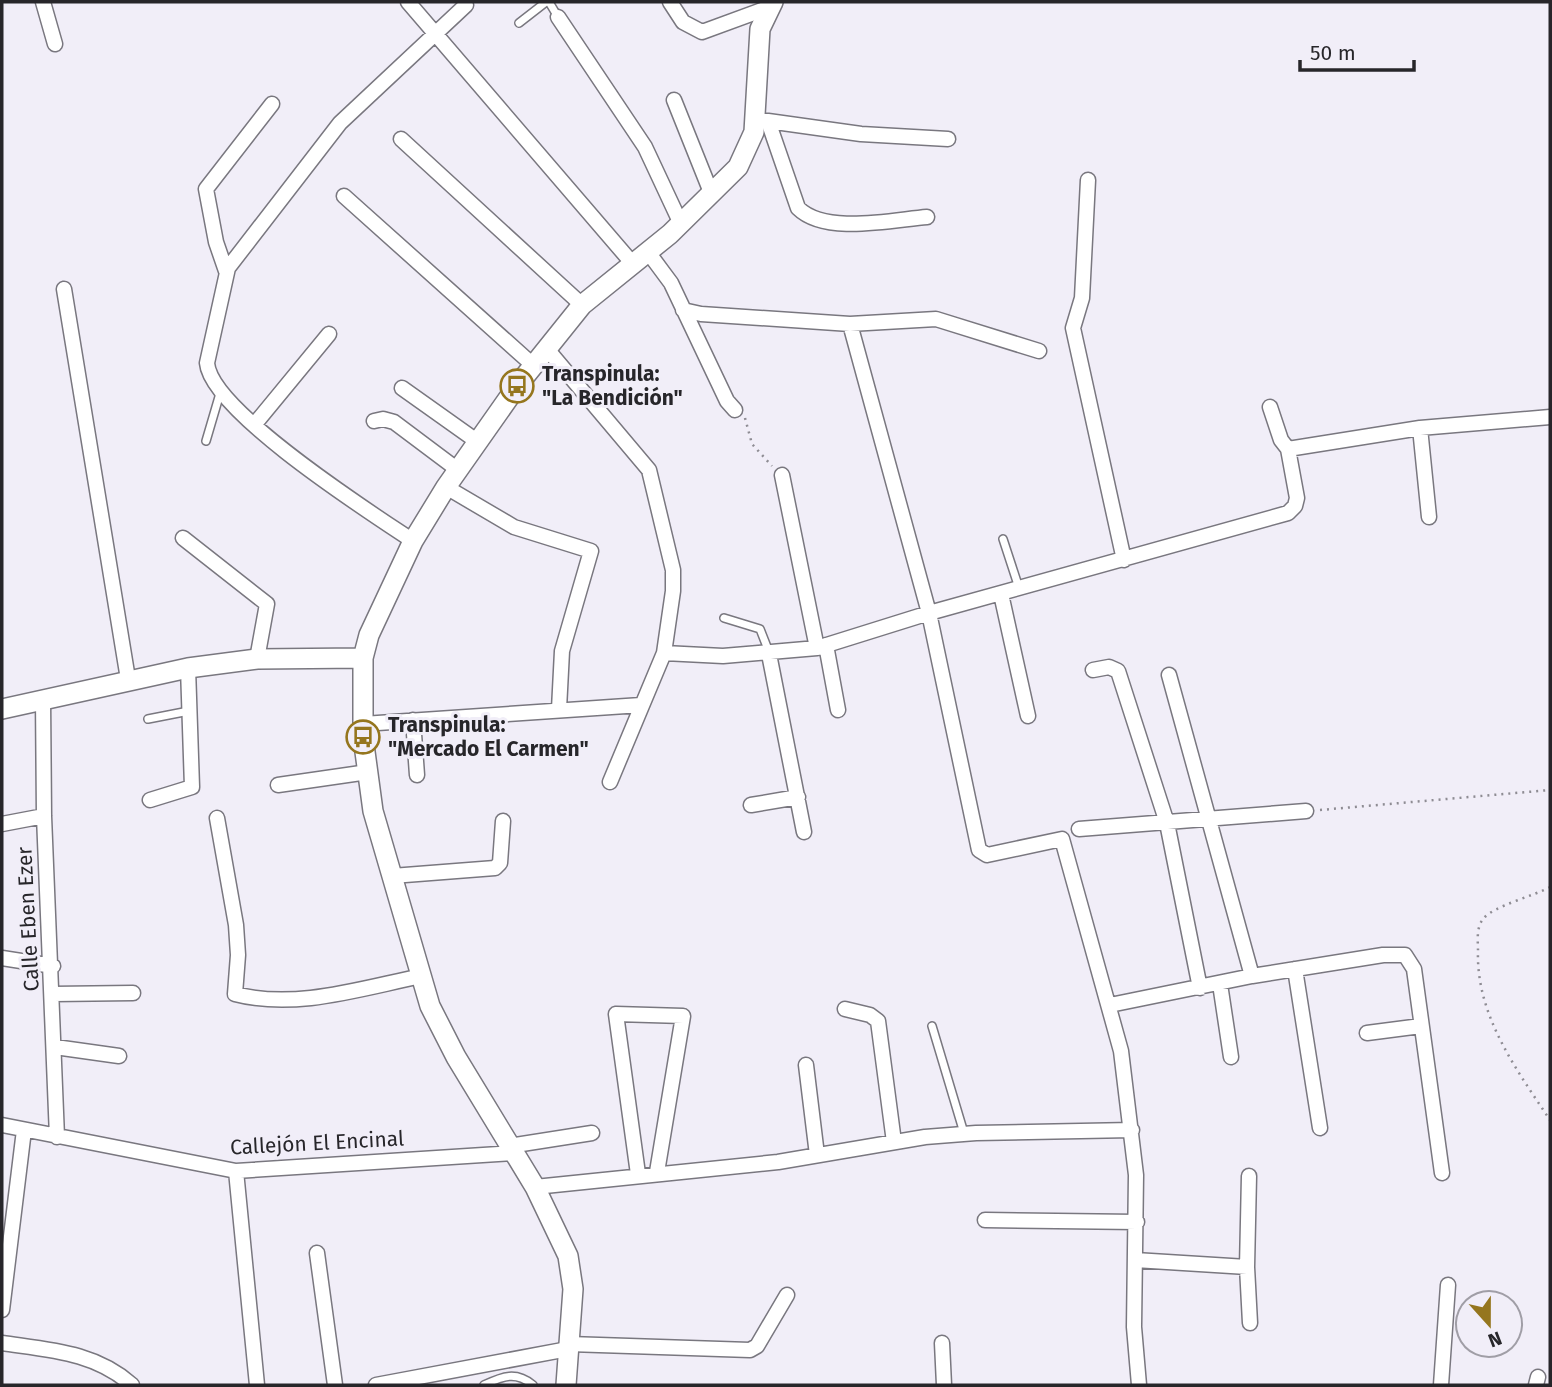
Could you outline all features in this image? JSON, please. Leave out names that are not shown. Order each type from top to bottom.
[{"type":"street","points":[[43,2],[55,44]]},
{"type":"street","points":[[408,2],[640,258],[667,276],[735,411]]},
{"type":"street","points":[[670,2],[683,22],[702,32],[772,4]]},
{"type":"street","points":[[772,4],[760,29],[762,121],[800,211],[842,223],[927,217]]},
{"type":"street","points":[[413,541],[310,472],[254,425],[221,390],[209,372],[207,363],[226,271],[340,123],[466,5]]},
{"type":"street","points":[[558,17],[645,147],[681,224]]},
{"type":"street","points":[[674,100],[712,195]]},
{"type":"street","points":[[226,271],[208,209],[206,189],[272,104]]},
{"type":"street","points":[[762,121],[861,134],[948,139]]},
{"type":"street","points":[[566,1385],[572,1289],[568,1256],[535,1187],[444,1035],[422,976],[373,811],[363,724],[363,657],[369,635],[413,541],[446,487],[534,366],[582,305],[681,224],[712,195],[745,156],[762,121]]},
{"type":"street","points":[[401,139],[582,305]]},
{"type":"street","points":[[1088,180],[1082,298],[1073,328],[1124,561]]},
{"type":"street","points":[[344,196],[534,366]]},
{"type":"street","points":[[64,289],[128,679]]},
{"type":"street","points":[[683,310],[701,314],[850,324],[936,319],[1039,351]]},
{"type":"street","points":[[850,324],[929,613],[979,850],[987,855],[1062,839],[1110,1005],[1121,1051],[1132,1130],[1138,1222],[1134,1327],[1139,1385]]},
{"type":"street","points":[[254,425],[329,334]]},
{"type":"street","points":[[547,349],[649,470],[673,570],[673,591],[664,653],[610,782]]},
{"type":"street","points":[[402,388],[478,442]]},
{"type":"street","points":[[664,653],[769,654],[822,646],[929,613],[1124,561],[1288,513],[1295,506],[1297,498],[1288,449],[1281,440],[1270,407]]},
{"type":"street","points":[[1288,449],[1420,428],[1550,417]]},
{"type":"street","points":[[374,421],[383,419],[394,422],[458,470]]},
{"type":"street","points":[[1420,428],[1429,517]]},
{"type":"street","points":[[782,475],[838,710]]},
{"type":"street","points":[[446,487],[514,527],[591,551],[562,650],[559,709]]},
{"type":"street","points":[[183,538],[267,604],[257,659]]},
{"type":"street","points":[[1001,594],[1028,716]]},
{"type":"street","points":[[769,654],[804,832]]},
{"type":"street","points":[[2,709],[128,679],[188,668],[257,659],[363,657]]},
{"type":"street","points":[[1093,670],[1110,667],[1118,671],[1167,823],[1200,988]]},
{"type":"street","points":[[150,800],[192,787],[188,668]]},
{"type":"street","points":[[1169,675],[1252,976]]},
{"type":"street","name":"Calle Eben Ezer","points":[[43,699],[44,816],[53,966],[57,1137]]},
{"type":"street","points":[[363,724],[641,705]]},
{"type":"street","points":[[412,720],[417,775]]},
{"type":"street","points":[[278,785],[368,772]]},
{"type":"street","points":[[751,805],[798,797]]},
{"type":"street","points":[[1079,829],[1306,811]]},
{"type":"street","points":[[2,824],[44,816]]},
{"type":"street","points":[[217,818],[236,925],[238,954],[235,994],[274,1000],[327,995],[422,976]]},
{"type":"street","points":[[392,876],[495,867],[500,863],[503,821]]},
{"type":"street","points":[[1110,1005],[1252,976],[1383,955],[1405,955],[1414,969],[1442,1172]]},
{"type":"street","points":[[2,958],[53,966]]},
{"type":"street","points":[[1295,969],[1320,1128]]},
{"type":"street","points":[[1220,984],[1231,1057]]},
{"type":"street","points":[[53,994],[133,993]]},
{"type":"street","points":[[845,1009],[870,1014],[878,1021],[894,1143]]},
{"type":"street","points":[[638,1174],[617,1013],[683,1016],[657,1172]]},
{"type":"street","points":[[1367,1033],[1421,1026]]},
{"type":"street","points":[[55,1047],[119,1056]]},
{"type":"street","points":[[806,1065],[817,1155]]},
{"type":"street","name":"Callejón El Encinal","points":[[2,1125],[236,1171],[511,1149],[592,1133]]},
{"type":"street","points":[[2,1310],[5,1247],[24,1130]]},
{"type":"street","points":[[535,1187],[657,1172],[778,1162],[964,1134],[1132,1130]]},
{"type":"street","points":[[236,1171],[257,1385]]},
{"type":"street","points":[[1249,1176],[1247,1267],[1250,1323]]},
{"type":"street","points":[[985,1220],[1138,1222]]},
{"type":"street","points":[[317,1253],[335,1385]]},
{"type":"street","points":[[1135,1260],[1247,1267]]},
{"type":"street","points":[[1441,1385],[1448,1285]]},
{"type":"street","points":[[376,1385],[569,1347],[750,1350],[757,1346],[787,1295]]},
{"type":"street","points":[[2,1343],[91,1358],[117,1371],[132,1385]]},
{"type":"street","points":[[943,1343],[944,1385]]},
{"type":"lane","points":[[519,23],[548,2],[558,17]]},
{"type":"lane","points":[[206,441],[221,390]]},
{"type":"lane","points":[[1003,539],[1019,589]]},
{"type":"lane","points":[[724,618],[760,629],[769,654]]},
{"type":"lane","points":[[148,719],[189,711]]},
{"type":"lane","points":[[932,1026],[956,1097],[964,1134]]},
{"type":"lane","points":[[484,1385],[517,1375],[533,1385]]},
{"type":"path","points":[[735,411],[746,421],[757,452],[782,475]]},
{"type":"path","points":[[1306,811],[1550,790]]},
{"type":"path","points":[[1550,887],[1484,917],[1478,930],[1478,969],[1482,999],[1503,1044],[1550,1121]]},
{"type":"place","name":"Transpinula: \"La Bendición\"","points":[[517,386]]},
{"type":"place","name":"Transpinula: \"Mercado El Carmen\"","points":[[363,737]]}]
